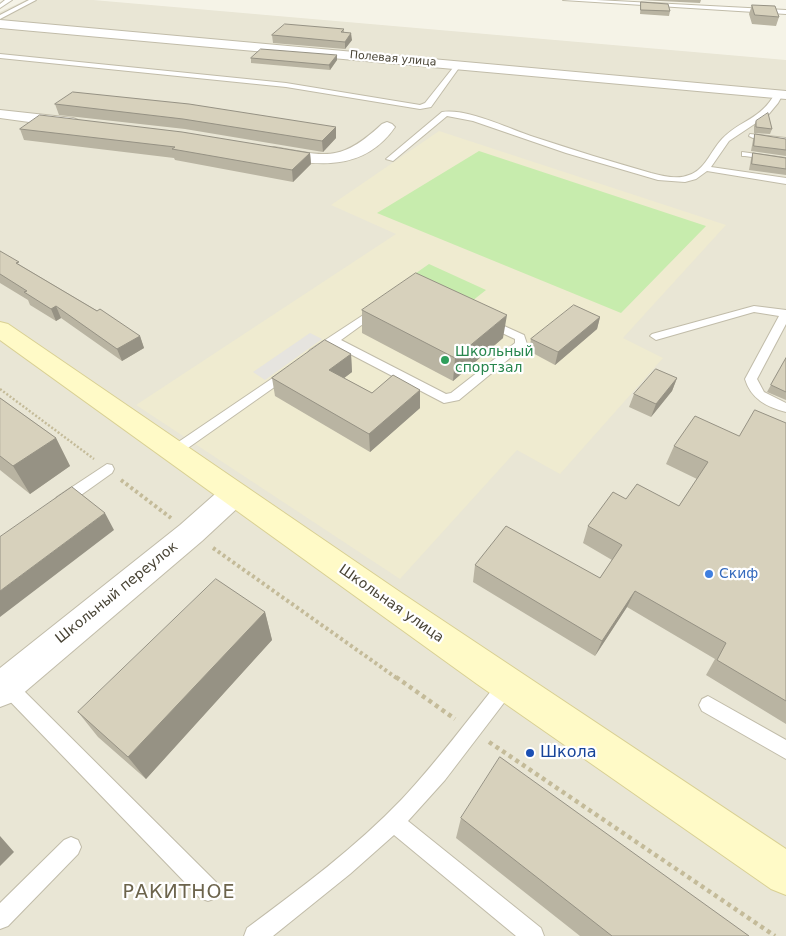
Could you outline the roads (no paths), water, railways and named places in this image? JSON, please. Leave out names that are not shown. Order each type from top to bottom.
[{"type":"street","name":"Полевая улица","points":[[0,24],[782,94]]},
{"type":"street","points":[[0,114],[89,125]]},
{"type":"street","points":[[255,149],[340,160],[370,145],[387,127]]},
{"type":"street","name":"Школьная улица","points":[[0,329],[233,495],[786,874]]},
{"type":"street","name":"Школьный переулок","points":[[3,688],[191,533],[233,495]]},
{"type":"lane","points":[[0,17],[33,0]]},
{"type":"lane","points":[[566,0],[786,12]]},
{"type":"lane","points":[[0,56],[286,85],[420,107],[428,105],[458,65]]},
{"type":"lane","points":[[390,159],[445,114],[451,114],[557,148],[655,176],[672,180],[685,179],[696,176],[729,135],[769,111],[782,94]]},
{"type":"lane","points":[[752,136],[786,140]]},
{"type":"lane","points":[[745,154],[786,160]]},
{"type":"lane","points":[[703,168],[786,181]]},
{"type":"lane","points":[[172,452],[384,304]]},
{"type":"lane","points":[[656,336],[754,309],[786,314],[751,379],[753,389],[762,398],[786,408]]},
{"type":"lane","points":[[332,340],[444,399],[455,397],[521,344],[520,337],[477,317]]},
{"type":"lane","points":[[53,507],[107,469]]},
{"type":"lane","points":[[255,936],[328,880],[393,822],[425,787],[507,684]]},
{"type":"lane","points":[[3,688],[208,890]]},
{"type":"lane","points":[[708,704],[786,750]]},
{"type":"lane","points":[[393,822],[533,936]]},
{"type":"lane","points":[[0,918],[71,847]]},
{"type":"place","name":"Школьный спортзал","points":[[445,360]]},
{"type":"place","name":"Скиф","points":[[709,574]]},
{"type":"place","name":"Школа","points":[[530,753]]},
{"type":"district","name":"РАКИТНОЕ","points":[[179,893]]}]
